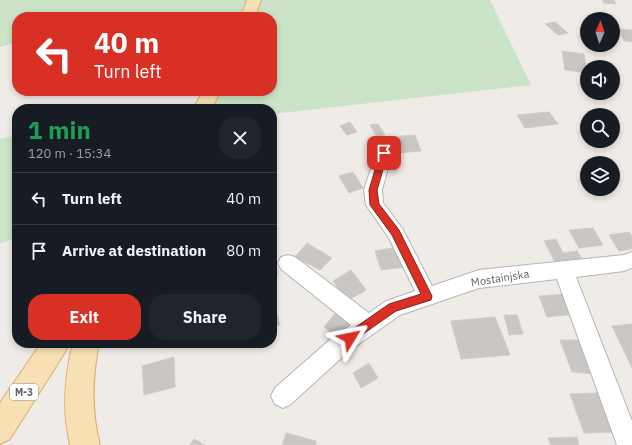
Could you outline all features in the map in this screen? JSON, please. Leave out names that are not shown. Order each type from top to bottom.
[{"type":"main road","points":[[250,12],[254,0]]},
{"type":"main road","name":"M-3","points":[[0,429],[53,348]]},
{"type":"main road","points":[[85,348],[79,374],[78,392],[79,415],[85,445]]},
{"type":"street","points":[[384,153],[373,190],[375,205],[396,233],[427,296]]},
{"type":"street","name":"Mostainjska","points":[[283,396],[341,344],[393,308],[479,279],[624,263],[632,260]]},
{"type":"street","points":[[288,263],[368,325]]},
{"type":"street","points":[[563,269],[629,445]]},
{"type":"green space","points":[[0,0],[490,0],[531,85],[277,113],[277,104],[204,104],[208,96],[277,96],[277,12],[12,12],[12,43],[0,47]]},
{"type":"green space","points":[[12,136],[12,239],[0,244],[0,139]]},
{"type":"building","points":[[602,0],[614,0],[616,4],[604,3]]},
{"type":"building","points":[[555,22],[568,33],[558,35],[545,24]]},
{"type":"building","points":[[620,29],[632,30],[632,42],[624,41]]},
{"type":"building","points":[[562,51],[584,54],[585,60],[580,60],[580,72],[565,70]]},
{"type":"building","points":[[549,112],[558,124],[525,128],[517,115]]},
{"type":"building","points":[[350,122],[357,132],[347,135],[340,126]]},
{"type":"building","points":[[378,124],[385,135],[377,137],[370,125]]},
{"type":"building","points":[[415,135],[421,151],[396,153],[391,137]]},
{"type":"building","points":[[353,172],[363,188],[349,193],[339,176]]},
{"type":"building","points":[[593,228],[603,245],[579,248],[569,230]]},
{"type":"building","points":[[629,232],[632,236],[632,249],[619,251],[609,235]]},
{"type":"building","points":[[556,239],[563,253],[577,251],[583,260],[556,264],[544,241]]},
{"type":"building","points":[[307,243],[332,258],[320,270],[295,257]]},
{"type":"building","points":[[398,247],[405,267],[381,270],[375,251]]},
{"type":"building","points":[[351,270],[366,290],[347,301],[333,281]]},
{"type":"building","points":[[566,294],[576,314],[547,317],[539,296]]},
{"type":"building","points":[[338,310],[354,322],[339,339],[324,327]]},
{"type":"building","points":[[277,315],[280,325],[277,326]]},
{"type":"building","points":[[504,315],[517,315],[523,334],[509,335]]},
{"type":"building","points":[[495,317],[510,355],[461,359],[451,321]]},
{"type":"building","points":[[632,324],[632,368],[612,326]]},
{"type":"building","points":[[560,340],[582,340],[595,374],[572,372]]},
{"type":"building","points":[[174,357],[175,387],[144,395],[142,366]]},
{"type":"building","points":[[369,363],[378,378],[361,388],[353,373]]},
{"type":"building","points":[[598,393],[613,432],[584,433],[570,394]]},
{"type":"building","points":[[286,433],[316,441],[316,445],[282,445]]},
{"type":"building","points":[[577,437],[579,445],[551,445],[548,438]]},
{"type":"building","points":[[194,439],[205,445],[190,445]]},
{"type":"route","points":[[350,338],[393,308],[427,296],[396,233],[375,205],[373,190],[384,153]]}]
